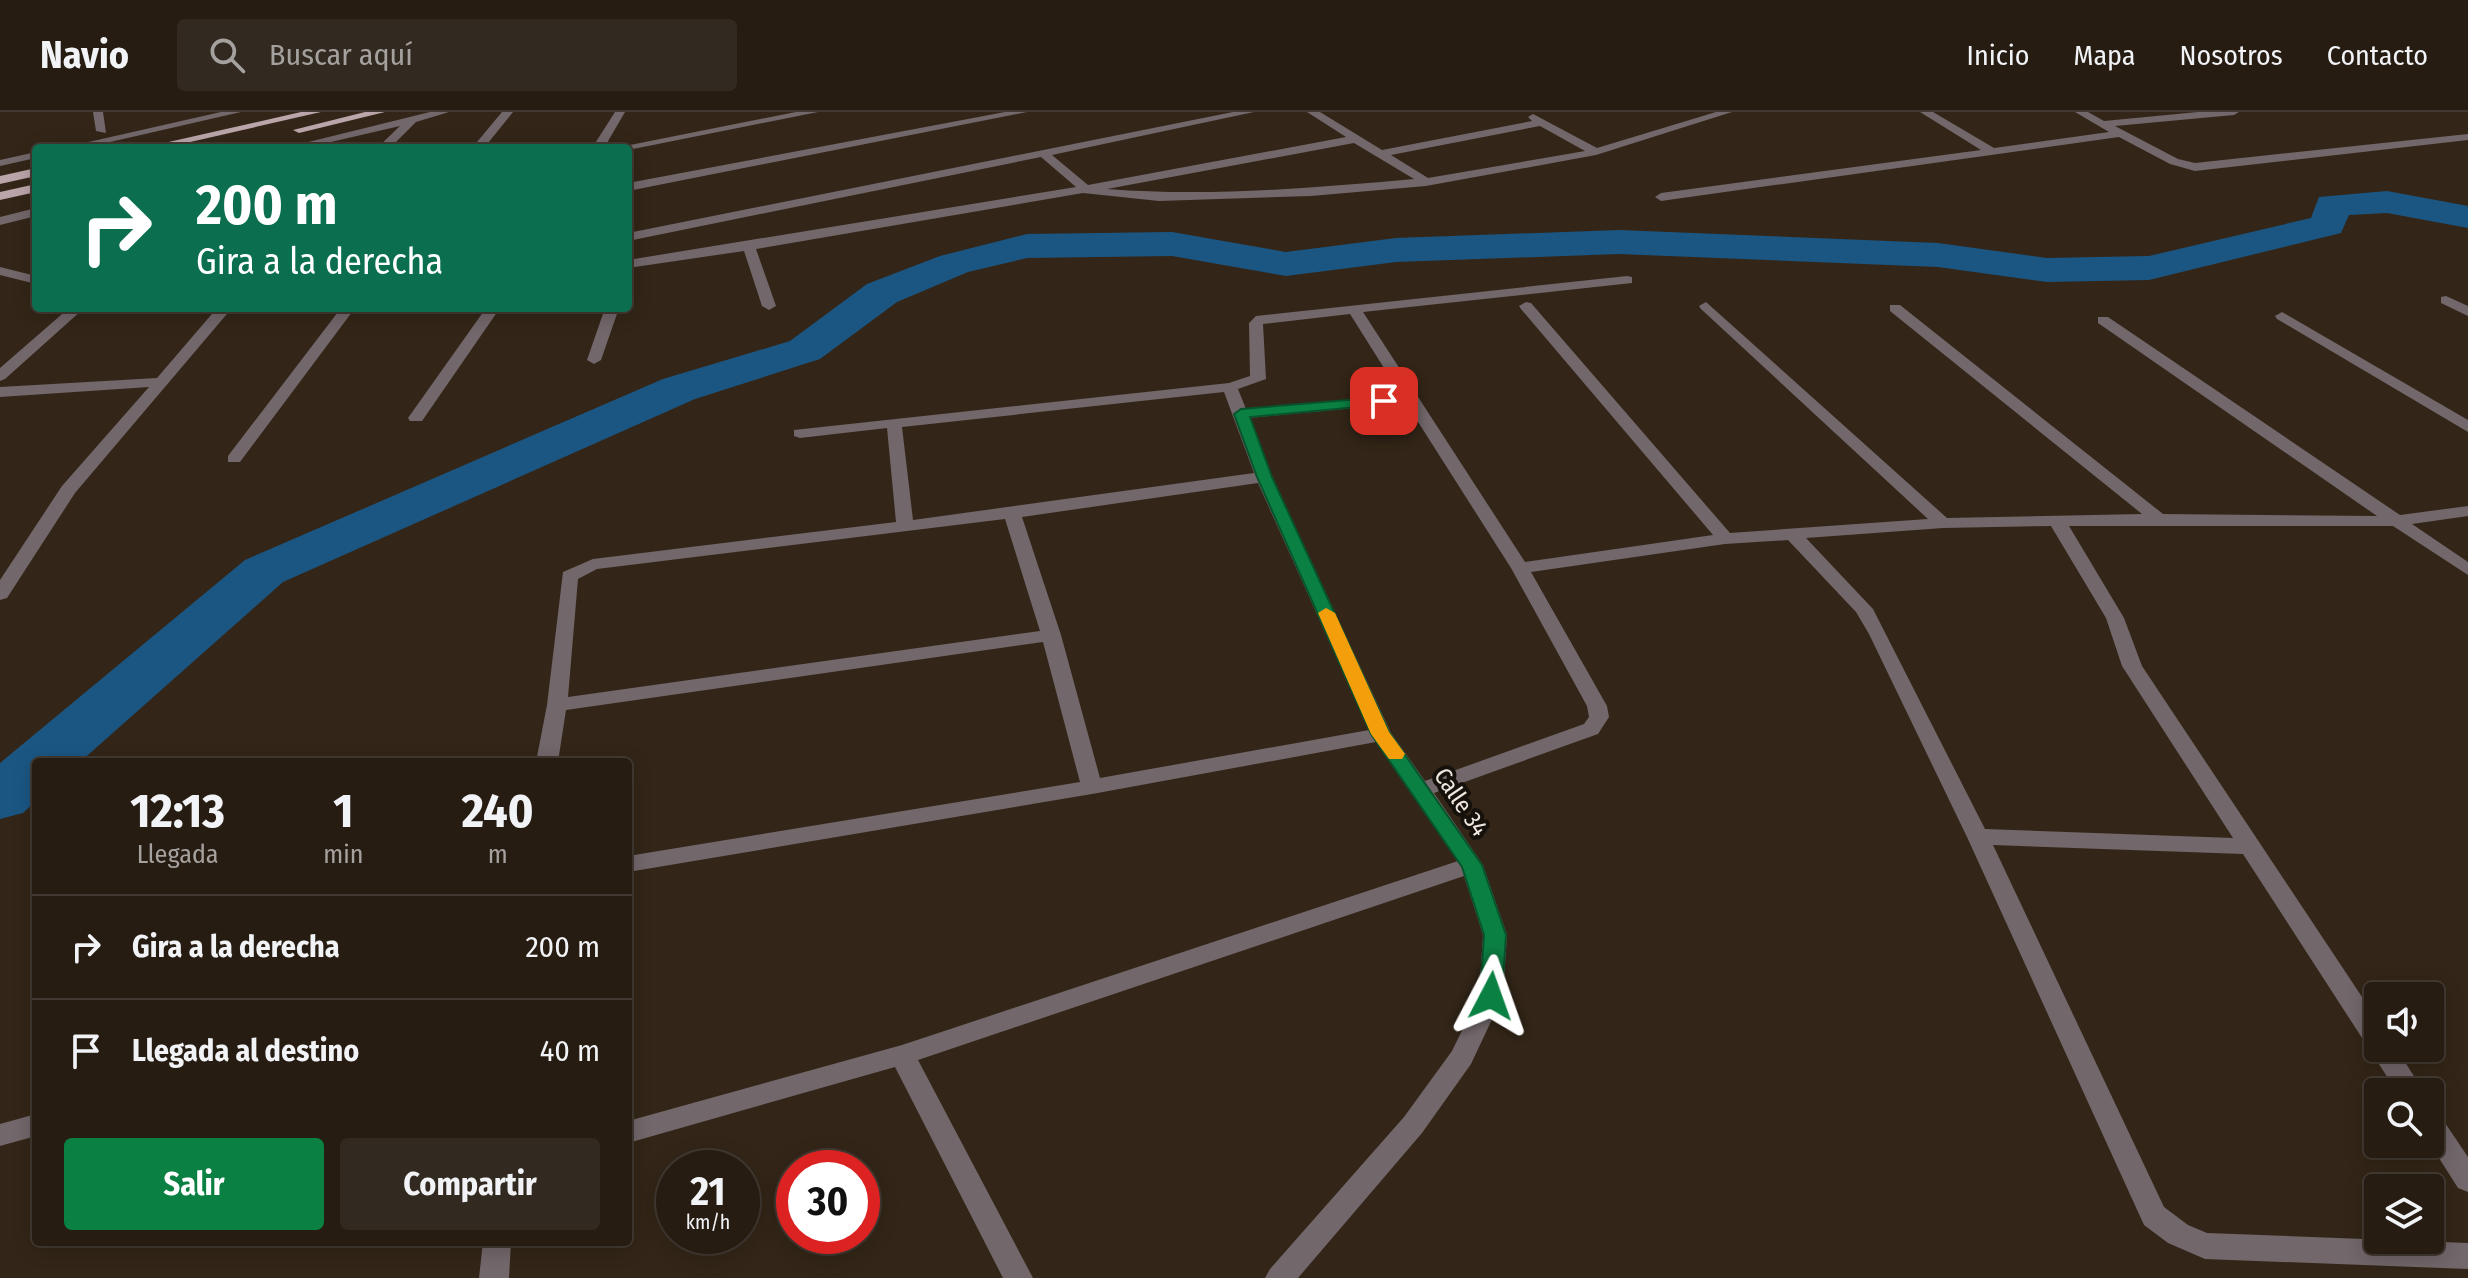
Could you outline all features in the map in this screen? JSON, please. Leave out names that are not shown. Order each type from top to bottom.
[{"type":"main road","points":[[167,144],[316,112]]},
{"type":"main road","points":[[289,132],[380,112]]},
{"type":"main road","points":[[0,180],[32,173]]},
{"type":"main road","points":[[0,196],[32,189]]},
{"type":"street","points":[[98,112],[102,131]]},
{"type":"street","points":[[87,144],[236,112]]},
{"type":"street","points":[[305,144],[409,116],[444,112]]},
{"type":"street","points":[[481,144],[508,112]]},
{"type":"street","points":[[600,144],[620,112]]},
{"type":"street","points":[[632,146],[813,112]]},
{"type":"street","points":[[632,186],[1022,112]]},
{"type":"street","points":[[632,236],[1249,112]]},
{"type":"street","points":[[1312,112],[1426,182]]},
{"type":"street","points":[[1527,112],[1596,152]]},
{"type":"street","points":[[1043,153],[1087,191],[1159,197],[1311,192],[1426,182],[1596,152],[1727,112]]},
{"type":"street","points":[[1925,112],[1993,152]]},
{"type":"street","points":[[2080,112],[2174,162],[2195,167],[2468,137]]},
{"type":"street","points":[[2103,124],[2234,112]]},
{"type":"street","points":[[386,144],[409,116]]},
{"type":"street","points":[[1381,154],[1542,122]]},
{"type":"street","points":[[1661,197],[2120,134]]},
{"type":"street","points":[[632,263],[1087,191],[1355,139]]},
{"type":"street","points":[[0,163],[32,156]]},
{"type":"street","points":[[0,221],[32,213]]},
{"type":"street","points":[[749,247],[769,306]]},
{"type":"street","points":[[800,433],[1230,387],[1258,379],[1256,323],[1261,319],[1627,280]]},
{"type":"street","points":[[2446,300],[2468,312]]},
{"type":"street","points":[[1526,306],[1725,539]]},
{"type":"street","points":[[1706,306],[1943,523]]},
{"type":"street","points":[[1353,308],[1520,568],[1597,706],[1599,717],[1591,729],[1421,790]]},
{"type":"street","points":[[1895,308],[2159,519]]},
{"type":"street","points":[[0,376],[73,312]]},
{"type":"street","points":[[0,594],[68,490],[221,312]]},
{"type":"street","points":[[234,459],[345,312]]},
{"type":"street","points":[[416,418],[490,312]]},
{"type":"street","points":[[594,360],[611,312]]},
{"type":"street","points":[[2282,316],[2468,427]]},
{"type":"street","points":[[2103,320],[2468,570]]},
{"type":"street","points":[[0,392],[159,382]]},
{"type":"street","name":"Calle 34","points":[[1230,387],[1264,477],[1381,734],[1472,865],[1495,935],[1491,996],[1462,1057],[1413,1125],[1280,1278]]},
{"type":"street","points":[[1241,414],[1413,398]]},
{"type":"street","points":[[894,424],[905,527]]},
{"type":"street","points":[[548,758],[557,705],[569,576],[580,568],[1012,513],[1264,477]]},
{"type":"street","points":[[1520,568],[1725,539],[1943,523],[2159,519],[2396,521],[2468,511]]},
{"type":"street","points":[[1012,513],[1051,635],[1092,787]]},
{"type":"street","points":[[2057,521],[2108,605],[2132,666],[2364,1021]]},
{"type":"street","points":[[1792,534],[1864,609],[1879,634],[1978,837],[2154,1216],[2178,1234],[2205,1246],[2468,1256]]},
{"type":"street","points":[[557,705],[1051,635]]},
{"type":"street","points":[[632,863],[1092,787],[1381,734]]},
{"type":"street","points":[[1978,837],[2249,846]]},
{"type":"street","points":[[632,1131],[902,1055],[1472,865]]},
{"type":"street","points":[[902,1055],[1018,1278]]},
{"type":"street","points":[[0,1135],[32,1126]]},
{"type":"street","points":[[2444,1143],[2468,1180]]},
{"type":"street","points":[[494,1278],[497,1246]]},
{"type":"lane","points":[[0,271],[32,279]]},
{"type":"waterway","points":[[46,758],[264,571],[679,389],[805,350],[882,293],[954,264],[1027,246],[1172,244],[1286,264],[1396,250],[1619,242],[1938,255],[2047,270],[2149,268],[2328,225],[2332,205],[2387,202],[2468,217]]},
{"type":"waterway","points":[[0,797],[32,770]]},
{"type":"slow traffic","points":[[1326,613],[1381,734],[1396,754]]},
{"type":"route","points":[[1384,401],[1241,414],[1264,477],[1381,734],[1472,865],[1495,935],[1491,996]]}]
